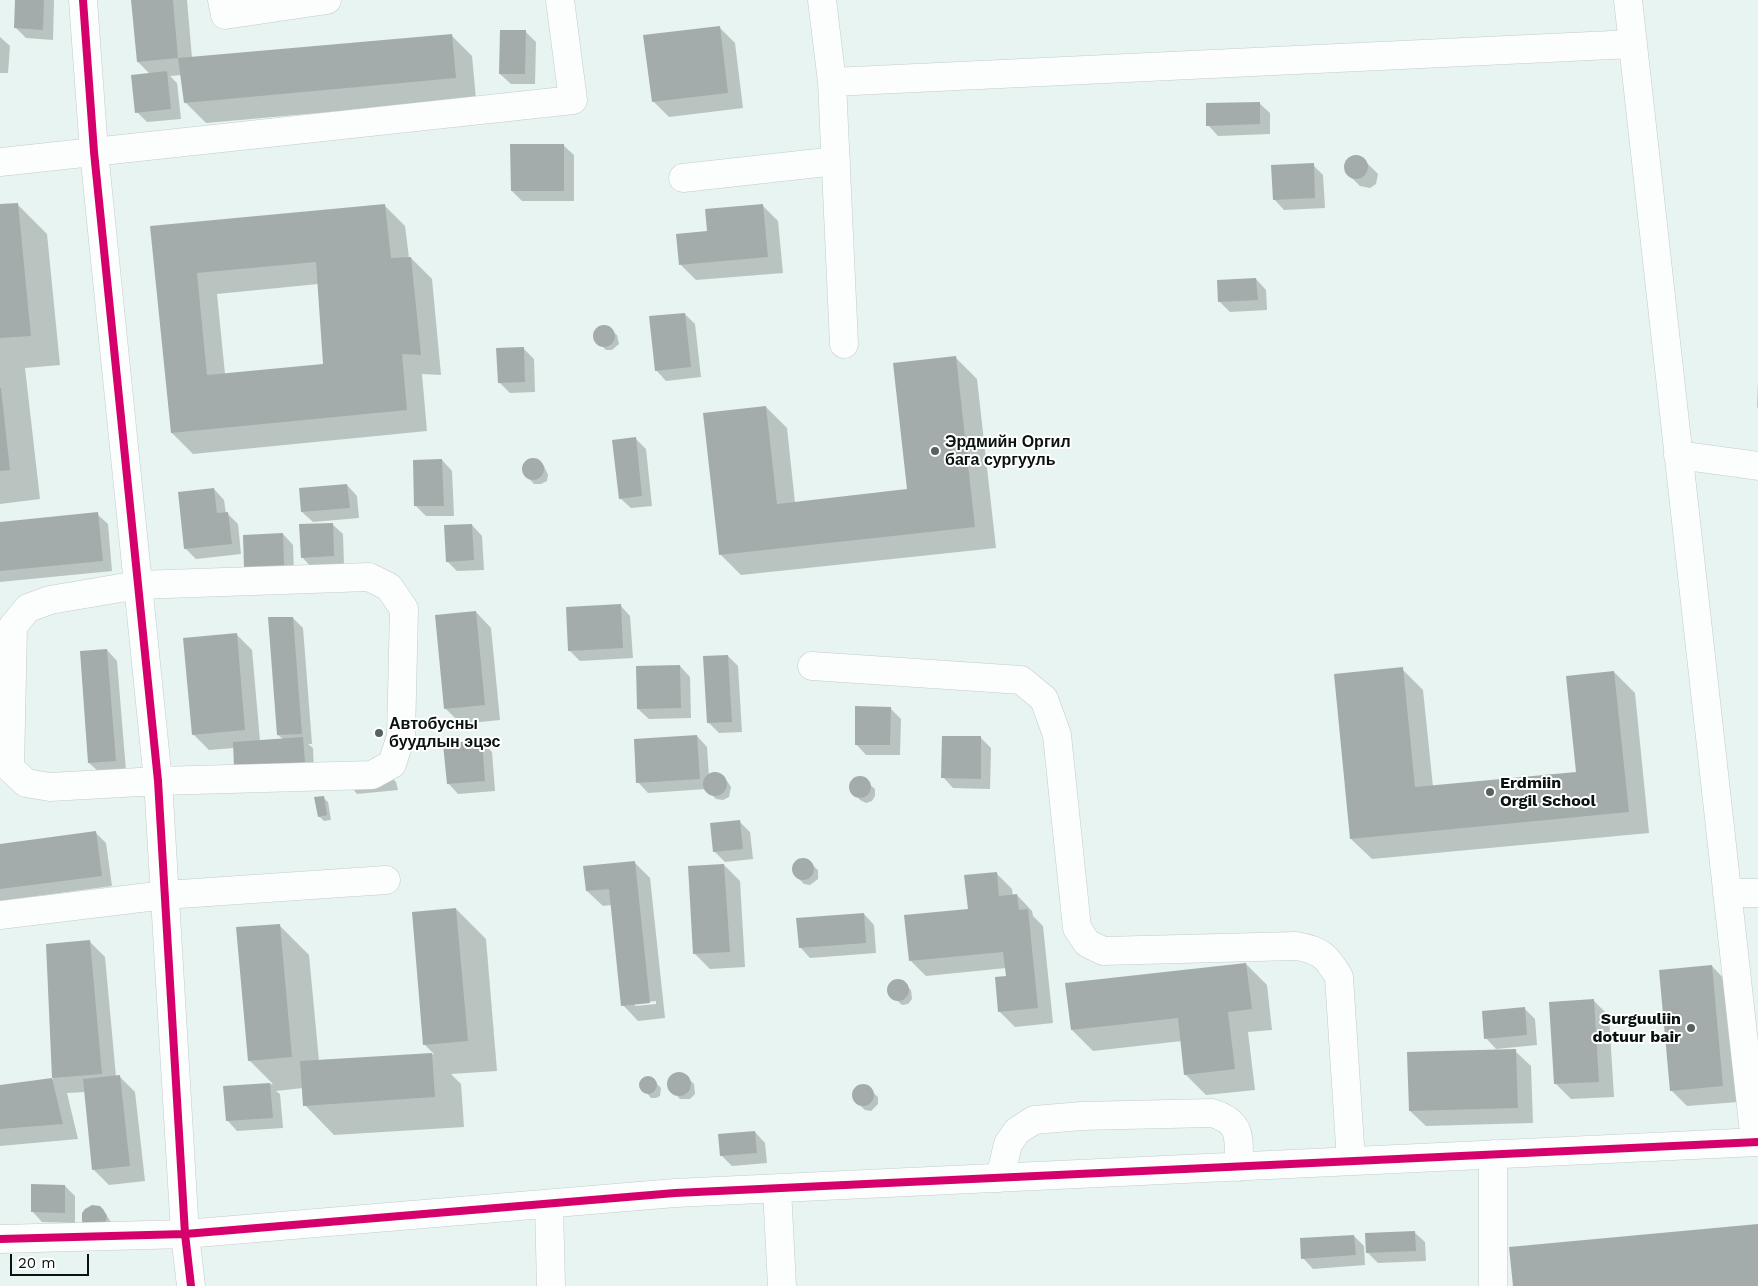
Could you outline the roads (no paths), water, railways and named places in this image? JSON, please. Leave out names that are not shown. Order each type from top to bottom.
[{"type":"street","points":[[84,0],[94,152],[158,781],[185,1234],[191,1286]]},
{"type":"street","points":[[222,0],[225,15],[327,0]]},
{"type":"street","points":[[0,162],[573,100],[560,0]]},
{"type":"street","points":[[822,0],[832,82],[844,344]]},
{"type":"street","points":[[0,1239],[185,1234],[676,1193],[1756,1142],[1628,0]]},
{"type":"street","points":[[832,82],[1632,44]]},
{"type":"street","points":[[683,178],[836,162]]},
{"type":"street","points":[[1678,456],[1758,466]]},
{"type":"street","points":[[369,577],[389,587],[404,609],[401,736],[392,764],[372,775],[158,781],[50,787],[26,783],[10,768],[13,626],[28,608],[50,600],[138,585],[369,577]]},
{"type":"street","points":[[812,666],[1021,680],[1044,699],[1057,735],[1077,928],[1087,943],[1103,951],[1296,946],[1312,949],[1329,960],[1339,977],[1350,1161]]},
{"type":"street","points":[[0,914],[165,895],[386,880]]},
{"type":"street","points":[[1727,893],[1758,893]]},
{"type":"street","points":[[1000,1178],[1008,1144],[1017,1131],[1034,1120],[1082,1116],[1212,1113],[1224,1117],[1231,1122],[1237,1132],[1239,1167]]},
{"type":"street","points":[[1492,1154],[1493,1286]]},
{"type":"street","points":[[777,1189],[782,1286]]},
{"type":"street","points":[[549,1204],[551,1286]]},
{"type":"place","name":"Эрдмийн Оргил бага сургууль","points":[[935,451]]},
{"type":"place","name":"Автобусны буудлын эцэс","points":[[379,733]]},
{"type":"place","name":"Erdmiin Orgil School","points":[[1490,792]]},
{"type":"place","name":"Surguuliin dotuur bair","points":[[1691,1028]]}]
